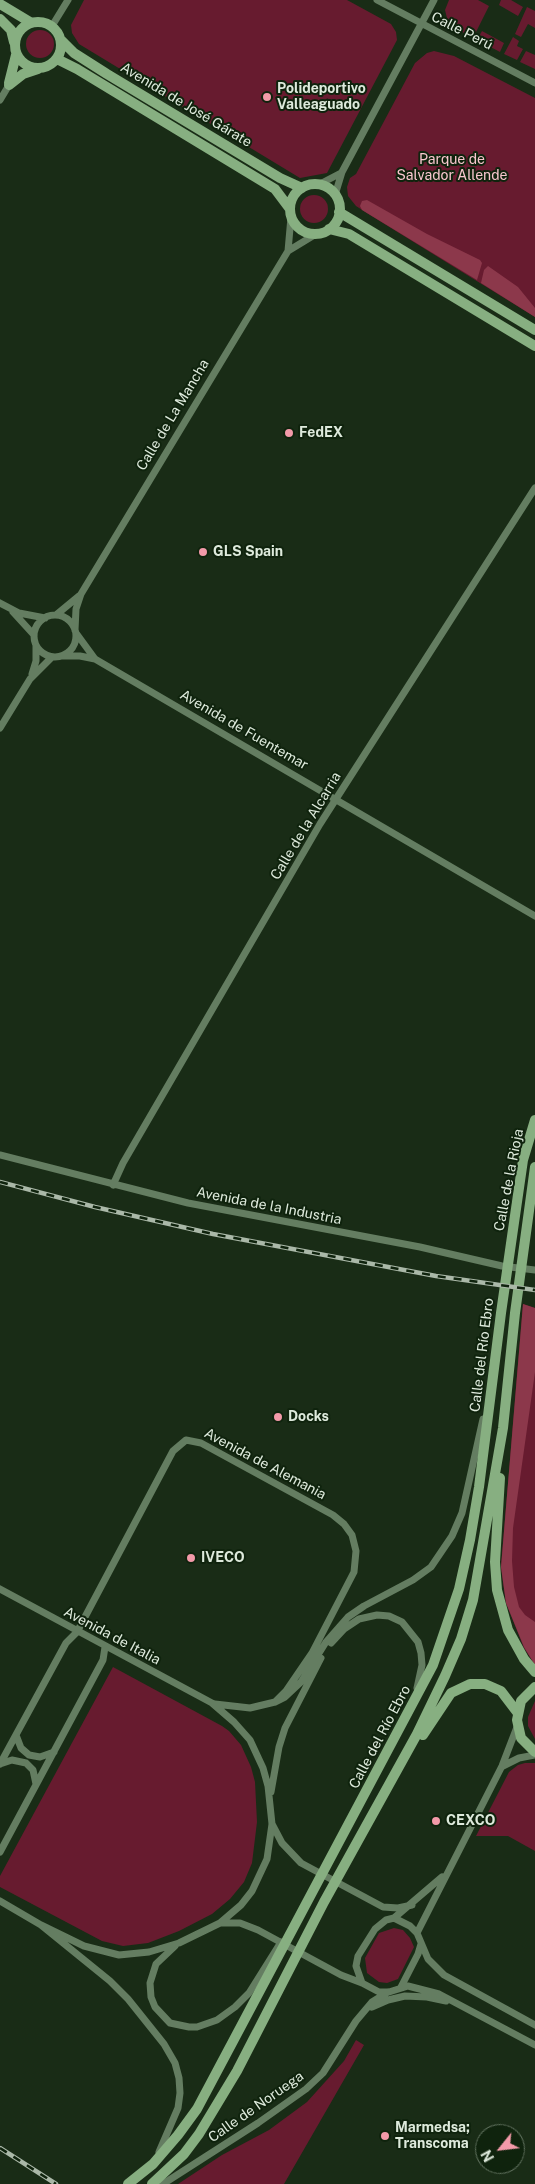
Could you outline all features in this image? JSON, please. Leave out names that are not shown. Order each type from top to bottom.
[{"type":"main road","points":[[0,4],[30,22],[45,22],[52,26],[61,40],[57,59],[47,67],[29,67],[16,55]]},
{"type":"main road","points":[[0,19],[10,30],[16,55],[8,85]]},
{"type":"main road","points":[[14,42],[20,30],[30,22]]},
{"type":"main road","name":"Avenida de José Gárate","points":[[61,40],[74,53],[107,74],[280,178],[302,188]]},
{"type":"main road","name":"Avenida de José Gárate","points":[[57,59],[275,189],[291,213]]},
{"type":"main road","points":[[8,85],[22,74],[38,68]]},
{"type":"main road","points":[[318,185],[330,190],[335,195],[339,203],[339,212],[336,222],[329,229],[316,234],[301,230],[291,213],[292,200],[302,188],[318,185]]},
{"type":"main road","points":[[339,212],[535,330]]},
{"type":"main road","points":[[329,229],[349,234],[535,346]]},
{"type":"main road","name":"Calle de la Rioja","points":[[510,1246],[523,1160],[535,1120]]},
{"type":"main road","name":"Calle de la Rioja","points":[[524,1248],[535,1167]]},
{"type":"main road","name":"Calle del Río Ebro","points":[[128,2184],[153,2164],[197,2109],[433,1666],[459,1588],[480,1487],[510,1246]]},
{"type":"main road","name":"Calle del Río Ebro","points":[[152,2184],[184,2154],[213,2112],[260,2028],[324,1902],[378,1806],[441,1685],[463,1631],[473,1600],[503,1428],[524,1248]]},
{"type":"main road","points":[[503,1428],[495,1562],[497,1590],[508,1630],[524,1659],[535,1672]]},
{"type":"main road","points":[[378,1806],[451,1693],[470,1684],[494,1686],[509,1699],[517,1712]]},
{"type":"main road","points":[[535,1687],[522,1701],[517,1712],[517,1727],[521,1738],[535,1754]]},
{"type":"street","points":[[52,26],[68,0]]},
{"type":"street","name":"Calle Perú","points":[[377,0],[535,83]]},
{"type":"street","points":[[335,195],[342,172],[434,0]]},
{"type":"street","points":[[0,100],[8,85]]},
{"type":"street","points":[[318,185],[342,172]]},
{"type":"street","name":"Calle de La Mancha","points":[[75,632],[76,609],[81,594],[288,250],[291,213]]},
{"type":"street","name":"Calle de La Mancha","points":[[288,250],[316,234]]},
{"type":"street","name":"Calle de la Alcarria","points":[[113,1185],[123,1163],[336,798],[535,488]]},
{"type":"street","name":"Calle de La Mancha","points":[[56,615],[81,594]]},
{"type":"street","points":[[0,603],[19,613],[45,618],[56,615],[68,620],[75,632],[73,647],[61,656],[52,657],[42,652],[36,644]]},
{"type":"street","points":[[0,728],[30,679],[36,661],[34,635],[7,607]]},
{"type":"street","points":[[34,635],[38,625],[45,618]]},
{"type":"street","name":"Avenida de Fuentemar","points":[[75,632],[96,659]]},
{"type":"street","name":"Avenida de Fuentemar","points":[[61,656],[80,656],[96,659],[535,916]]},
{"type":"street","points":[[30,679],[52,657]]},
{"type":"street","name":"Avenida de la Industria","points":[[0,1155],[188,1203],[420,1247],[502,1266],[535,1270]]},
{"type":"street","points":[[212,1703],[234,1708],[250,1708],[275,1702],[295,1689],[326,1642],[348,1617],[364,1606],[413,1580],[431,1567],[443,1552],[462,1513],[493,1382]]},
{"type":"street","name":"Avenida de Alemania","points":[[0,1764],[66,1642],[77,1632],[173,1451],[186,1440],[201,1443],[333,1515],[344,1524],[352,1535],[356,1551],[354,1572],[312,1653],[286,1691],[275,1702]]},
{"type":"street","name":"Avenida de Italia","points":[[0,1589],[212,1703]]},
{"type":"street","points":[[269,1802],[280,1747],[292,1714],[329,1645],[344,1629],[360,1619],[377,1615],[390,1616],[402,1622],[418,1642],[422,1665],[419,1682],[402,1725]]},
{"type":"street","points":[[0,1852],[103,1660],[105,1647]]},
{"type":"street","points":[[0,1901],[41,1925],[84,1946],[110,1954],[139,1954],[179,1943],[220,1923],[241,1905],[261,1875],[269,1850],[272,1824],[268,1786],[263,1768],[250,1740],[234,1722],[212,1703]]},
{"type":"street","points":[[418,1933],[447,1872],[502,1766],[517,1727]]},
{"type":"street","points":[[16,1734],[21,1748],[29,1755],[40,1757],[54,1751]]},
{"type":"street","points":[[502,1766],[519,1758],[535,1754]]},
{"type":"street","name":"Avenida de Alemania","points":[[0,1764],[12,1760],[26,1763],[33,1770],[35,1787]]},
{"type":"street","points":[[272,1824],[282,1843],[301,1862],[383,1907],[393,1908],[412,1904]]},
{"type":"street","points":[[362,1983],[356,1966],[358,1956],[374,1929],[386,1920],[394,1918],[412,1904],[447,1872]]},
{"type":"street","points":[[179,1943],[162,1957],[152,1973],[150,1989],[155,2007],[170,2023],[180,2026],[197,2027],[210,2024],[225,2015],[249,1993],[311,1893]]},
{"type":"street","points":[[374,1903],[418,1933],[428,1959],[444,1975],[535,2025]]},
{"type":"street","points":[[220,1923],[240,1923],[258,1930],[341,1975],[379,1992],[389,1992],[401,1987],[425,1989],[439,1994],[535,2046]]},
{"type":"street","points":[[41,1925],[128,1999],[152,2026],[175,2063],[180,2093],[178,2108],[153,2164]]},
{"type":"street","points":[[401,1987],[418,1954],[421,1943]]},
{"type":"street","name":"Calle de Noruega","points":[[163,2184],[258,2123],[306,2089],[323,2073],[356,2021],[372,2002],[389,1992]]},
{"type":"street","name":"Calle de Noruega","points":[[366,2010],[388,2000],[405,1996],[427,1997],[465,2008]]},
{"type":"green space","name":"Polideportivo Valleaguado","points":[[84,0],[347,0],[391,24],[396,32],[397,40],[327,173],[300,178],[79,44],[72,33],[71,25]]},
{"type":"green space","points":[[449,0],[478,0],[489,6],[473,38],[448,22],[445,10]]},
{"type":"green space","points":[[501,0],[511,0],[523,7],[518,16],[499,5]]},
{"type":"green space","points":[[527,7],[535,11],[535,28],[528,24],[521,37],[515,34]]},
{"type":"green space","points":[[40,30],[50,34],[54,44],[50,54],[40,58],[30,54],[26,44],[30,34]]},
{"type":"green space","points":[[482,31],[504,43],[500,52],[477,40]]},
{"type":"green space","points":[[513,37],[519,41],[517,46],[523,49],[517,60],[504,54]]},
{"type":"green space","name":"Parque de Salvador Allende","points":[[434,51],[454,56],[535,98],[535,317],[356,206],[348,196],[347,187],[350,178],[356,174],[415,63],[427,53]]},
{"type":"green space","points":[[526,51],[535,55],[535,69],[520,62]]},
{"type":"green space","points":[[314,195],[324,199],[328,209],[324,219],[314,223],[304,219],[300,209],[304,199]]},
{"type":"green space","points":[[523,1304],[535,1308],[535,1665],[524,1648],[506,1603],[501,1567]]},
{"type":"green space","points":[[113,1667],[229,1731],[241,1745],[251,1767],[255,1782],[257,1822],[252,1863],[244,1882],[230,1899],[212,1914],[179,1931],[148,1943],[123,1946],[102,1941],[0,1887],[0,1876]]},
{"type":"green space","points":[[535,1701],[535,1739],[528,1726],[528,1717]]},
{"type":"green space","points":[[535,1763],[535,1851],[508,1836],[476,1836],[509,1772],[518,1765]]},
{"type":"green space","points":[[394,1928],[403,1930],[410,1938],[414,1947],[398,1979],[387,1983],[379,1982],[367,1973],[365,1958],[379,1933]]},
{"type":"green space","points":[[356,2040],[364,2045],[284,2184],[178,2184],[222,2155],[269,2130],[307,2102],[344,2061]]},
{"type":"shaded area","points":[[367,200],[427,234],[480,260],[482,263],[477,280],[362,210],[360,206],[362,201]]},
{"type":"shaded area","points":[[488,266],[518,287],[535,308],[535,317],[481,283],[484,270]]},
{"type":"shaded area","points":[[523,1304],[535,1308],[535,1372],[513,1528],[512,1561],[514,1587],[519,1607],[525,1615],[535,1622],[535,1665],[524,1647],[506,1603],[501,1567]]},
{"type":"railway","points":[[0,1182],[95,1207],[213,1234],[436,1276],[535,1290]]},
{"type":"railway","points":[[0,2148],[56,2184]]},
{"type":"place","name":"Polideportivo Valleaguado","points":[[267,97]]},
{"type":"place","name":"FedEX","points":[[289,433]]},
{"type":"place","name":"GLS Spain","points":[[203,552]]},
{"type":"place","name":"Docks","points":[[278,1417]]},
{"type":"place","name":"IVECO","points":[[191,1558]]},
{"type":"place","name":"CEXCO","points":[[436,1821]]},
{"type":"place","name":"Marmedsa; Transcoma","points":[[385,2136]]}]
